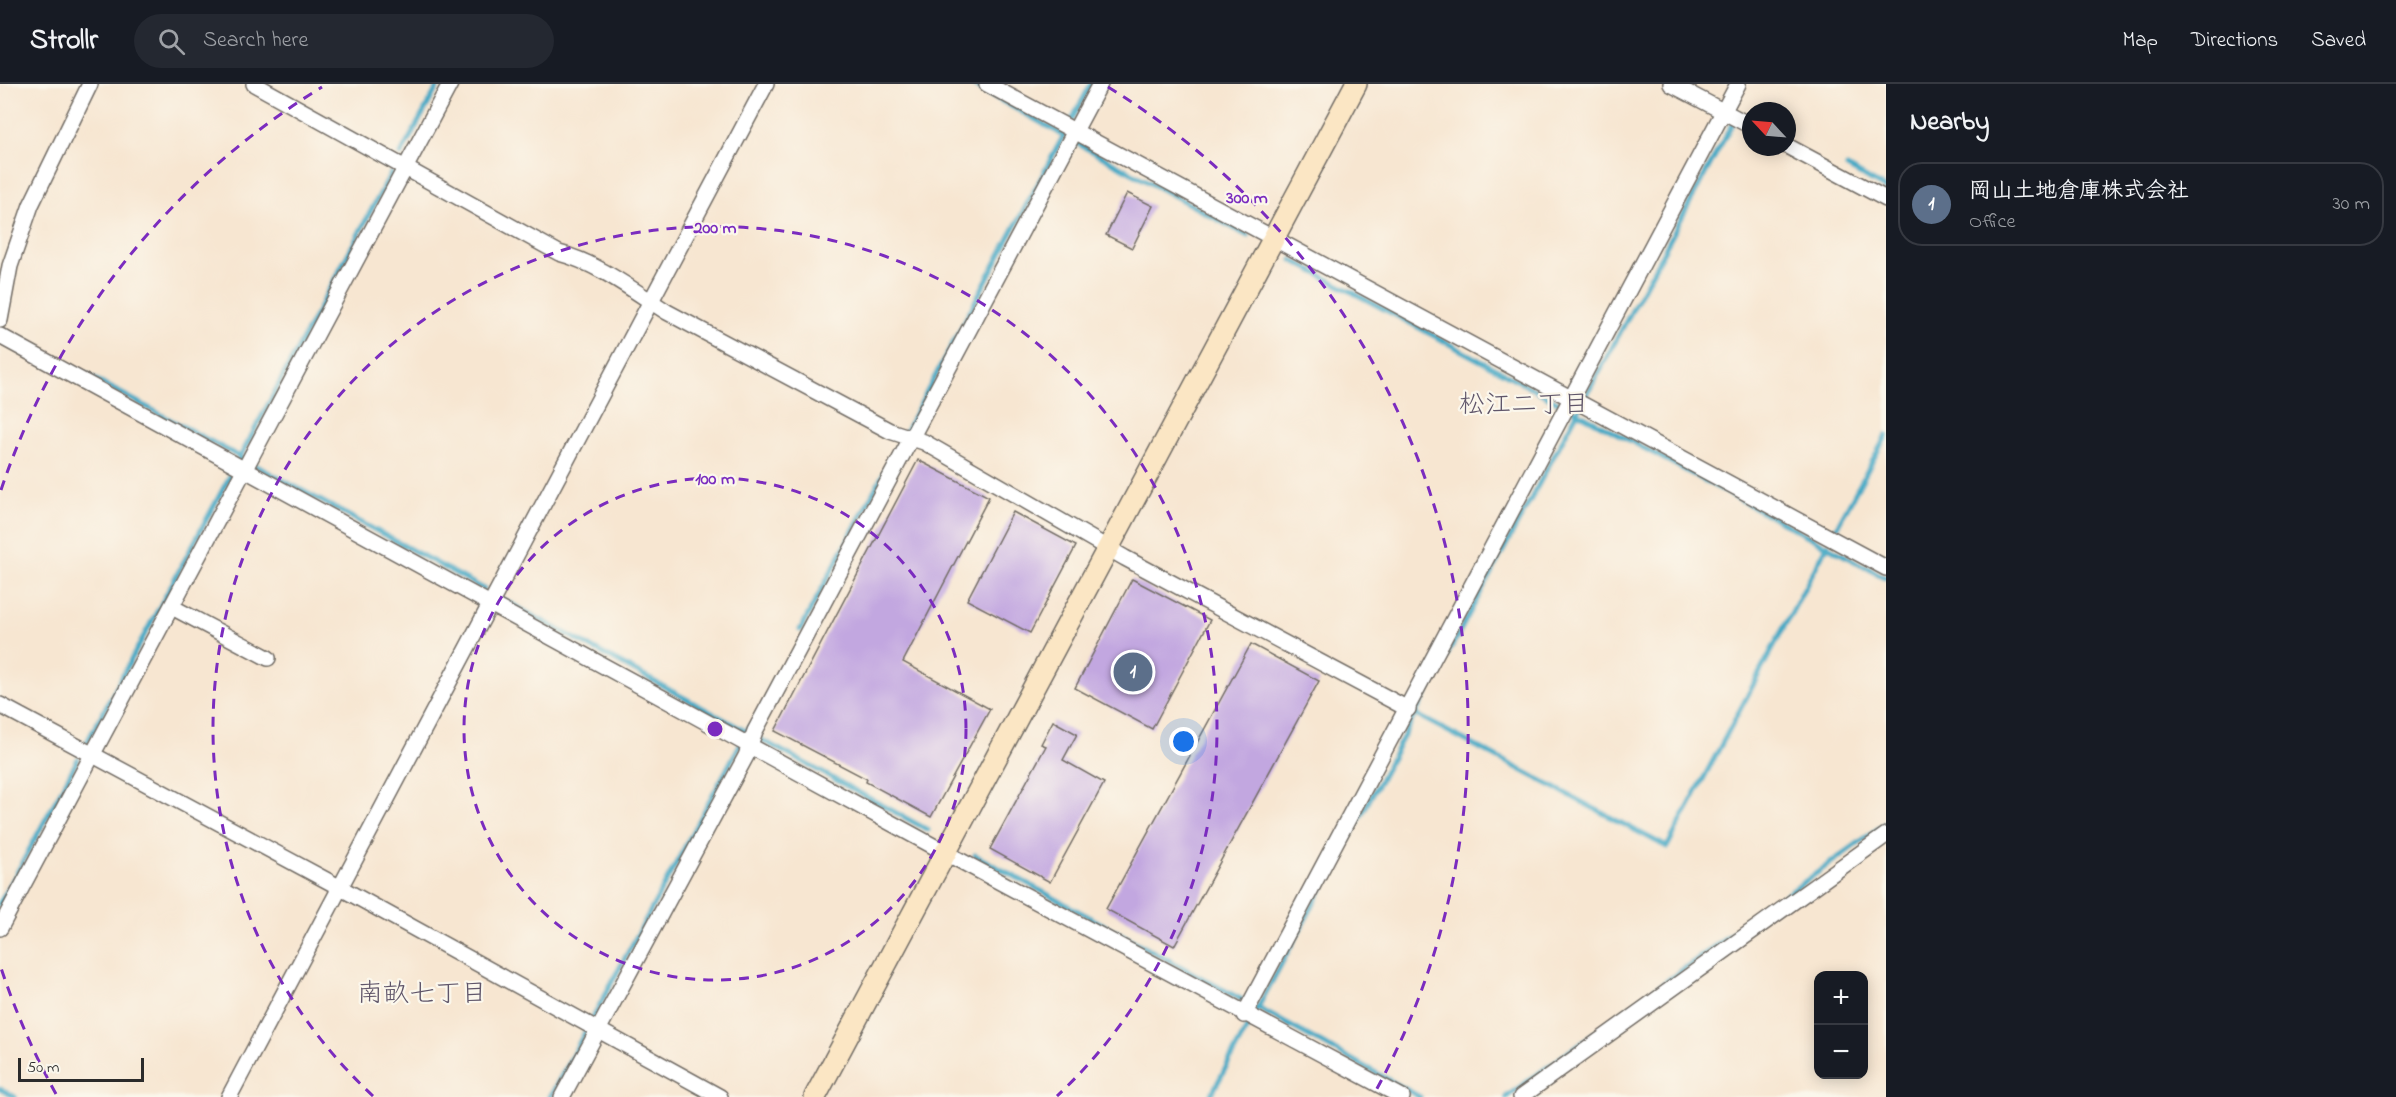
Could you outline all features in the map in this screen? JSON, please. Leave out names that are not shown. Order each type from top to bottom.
[{"type":"street","points":[[0,320],[10,266],[31,205],[90,84]]},
{"type":"street","points":[[255,84],[559,253],[572,256],[639,292],[651,302],[905,436],[924,442],[1108,548],[1408,709]]},
{"type":"street","points":[[0,928],[450,84]]},
{"type":"street","points":[[229,1097],[766,84]]},
{"type":"street","points":[[987,84],[1070,133],[1274,237],[1573,405],[1886,568]]},
{"type":"street","points":[[562,1097],[591,1028],[748,739],[905,436],[1070,133],[1100,84]]},
{"type":"street","points":[[815,1097],[1356,84]]},
{"type":"street","points":[[1671,84],[1742,122]]},
{"type":"street","points":[[1250,1012],[1408,709],[1573,405],[1738,84]]},
{"type":"street","points":[[1796,151],[1886,199]]},
{"type":"street","points":[[0,336],[490,605],[748,739],[946,853],[1250,1012],[1402,1097]]},
{"type":"street","points":[[172,607],[268,658]]},
{"type":"street","points":[[0,705],[339,887],[591,1028],[720,1097]]},
{"type":"street","points":[[1521,1097],[1886,835]]},
{"type":"building","points":[[1127,193],[1153,206],[1132,248],[1106,235]]},
{"type":"building","points":[[918,460],[989,497],[903,662],[990,709],[931,817],[866,782],[867,779],[775,731]]},
{"type":"building","points":[[1013,512],[1076,546],[1030,633],[967,600]]},
{"type":"building","points":[[1132,579],[1210,620],[1152,729],[1075,688]]},
{"type":"building","points":[[1251,644],[1319,681],[1174,946],[1106,909]]},
{"type":"building","points":[[1053,721],[1077,734],[1063,760],[1104,783],[1050,882],[990,849],[1046,746],[1041,744]]},
{"type":"waterway","points":[[401,154],[439,84]]},
{"type":"waterway","points":[[971,84],[1065,136]]},
{"type":"waterway","points":[[800,630],[1091,84]]},
{"type":"waterway","points":[[1210,1097],[1732,124]]},
{"type":"waterway","points":[[1073,141],[1248,236]]},
{"type":"waterway","points":[[1847,167],[1886,189]]},
{"type":"waterway","points":[[238,461],[391,173]]},
{"type":"waterway","points":[[1292,260],[1565,406]]},
{"type":"waterway","points":[[87,375],[242,458]]},
{"type":"waterway","points":[[1573,410],[1886,578]]},
{"type":"waterway","points":[[1834,532],[1886,436]]},
{"type":"waterway","points":[[255,465],[484,589]]},
{"type":"waterway","points":[[87,742],[232,472]]},
{"type":"waterway","points":[[1415,714],[1667,847],[1828,544]]},
{"type":"waterway","points":[[504,600],[928,830]]},
{"type":"waterway","points":[[550,1097],[750,726]]},
{"type":"waterway","points":[[0,904],[78,759]]},
{"type":"waterway","points":[[1506,1097],[1886,823]]},
{"type":"waterway","points":[[975,855],[1248,1003]]},
{"type":"waterway","points":[[1256,1007],[1420,1097]]},
{"type":"waterway","points":[[0,1089],[15,1097]]},
{"type":"place","name":"岡山土地倉庫株式会社","points":[[1133,672]]},
{"type":"district","name":"松江二丁目","points":[[1524,406]]},
{"type":"district","name":"南畝七丁目","points":[[422,995]]}]
